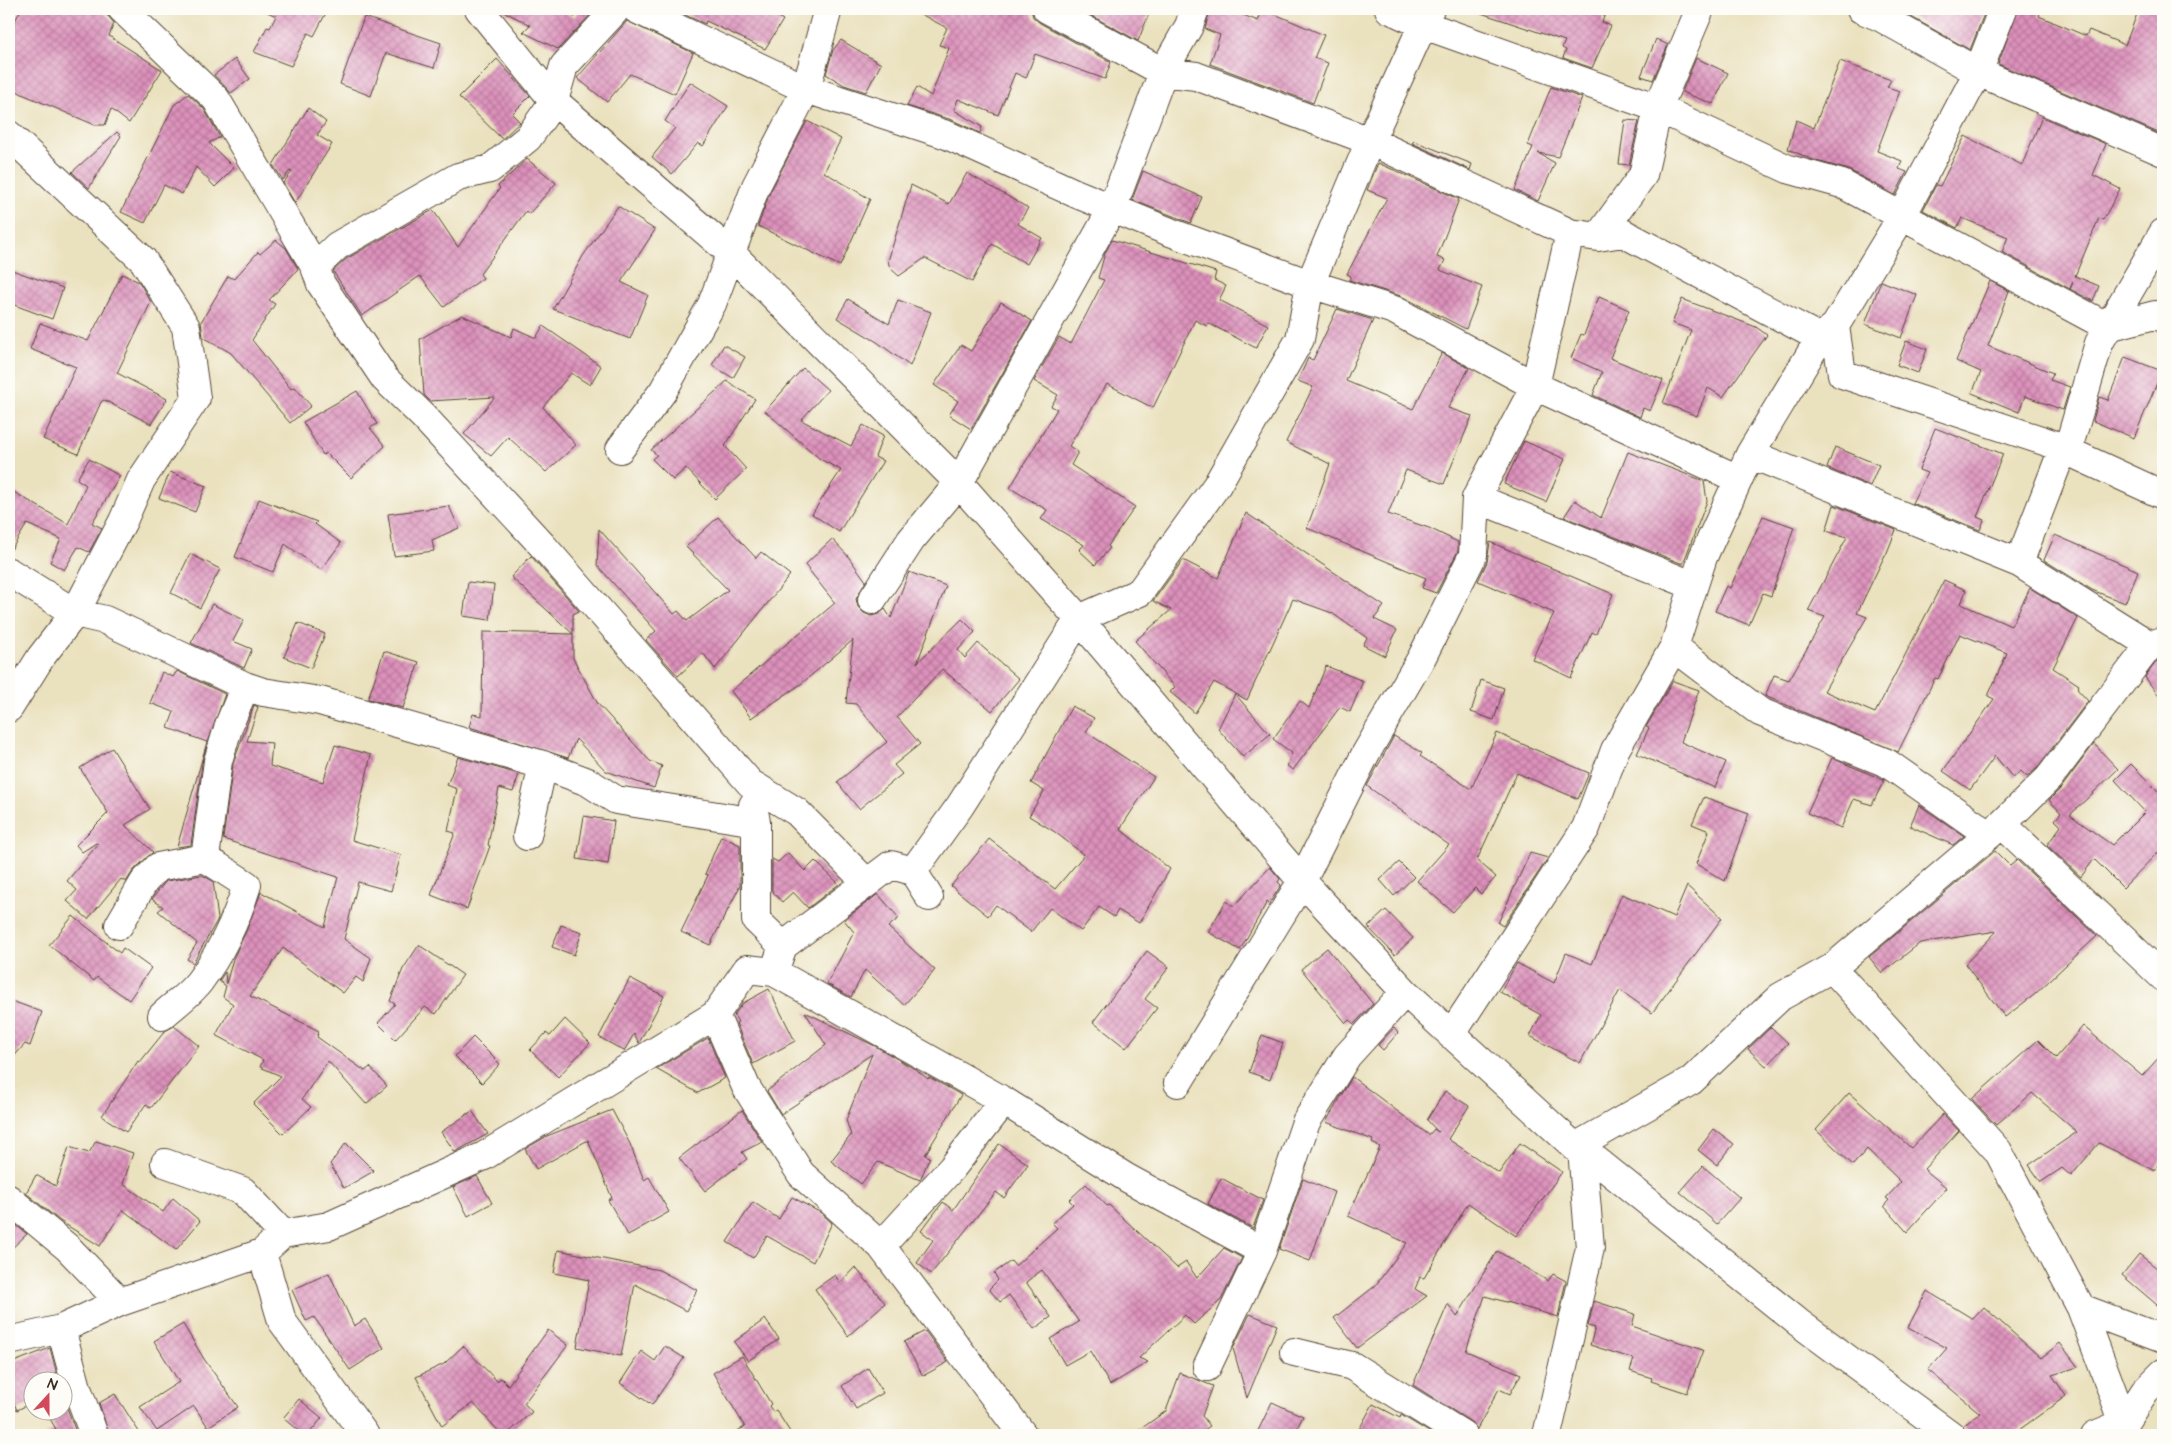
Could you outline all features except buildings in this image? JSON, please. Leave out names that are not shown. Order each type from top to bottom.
[{"type":"street","points":[[122,9],[216,99],[315,267],[321,284],[385,379],[429,423],[543,546],[750,784],[797,812],[867,883]]},
{"type":"street","points":[[479,9],[554,101],[732,254],[959,483],[1079,618],[1302,881],[1405,992],[1579,1148],[1799,1323],[1951,1435]]},
{"type":"street","points":[[315,267],[337,246],[390,215],[458,177],[490,169],[528,138],[554,101],[564,66],[614,12],[612,9]]},
{"type":"street","points":[[636,9],[806,89],[947,135],[1112,209],[1310,284],[1394,310],[1535,386],[1738,479]]},
{"type":"street","points":[[620,449],[663,391],[712,304],[756,186],[806,89],[828,9]]},
{"type":"street","points":[[1047,9],[1163,72],[1196,76],[1370,141],[1570,233],[1598,236],[1623,233],[1828,332],[1842,374],[2065,449],[2163,495]]},
{"type":"street","points":[[872,600],[912,540],[959,483],[1112,209],[1163,72],[1189,26],[1195,9]]},
{"type":"street","points":[[1389,9],[1427,17],[1658,108],[1788,169],[1842,184],[1901,218],[2108,327],[2155,315],[2163,318]]},
{"type":"street","points":[[1598,236],[1643,175],[1658,108],[1700,9]]},
{"type":"street","points":[[1861,9],[1880,16],[1978,72],[2163,152]]},
{"type":"street","points":[[1451,1035],[1586,828],[1614,750],[1674,647],[1692,585],[1750,454],[1901,218],[1978,72],[2003,9]]},
{"type":"street","points":[[913,871],[960,806],[1079,618],[1140,592],[1217,485],[1300,339],[1310,284],[1370,141],[1427,17]]},
{"type":"street","points":[[9,135],[143,260],[186,328],[196,398],[141,480],[123,520],[75,613],[41,657],[9,708]]},
{"type":"street","points":[[1178,1083],[1302,881],[1366,753],[1422,657],[1473,555],[1476,498],[1535,386],[1570,233]]},
{"type":"street","points":[[2019,563],[2065,449],[2099,343],[2163,233]]},
{"type":"street","points":[[1579,1148],[1692,1081],[1780,997],[1832,968],[1995,829],[2049,778],[2157,643],[2019,563],[1750,454]]},
{"type":"street","points":[[1476,498],[1692,585]]},
{"type":"street","points":[[9,572],[75,613],[105,620],[245,686],[263,692],[320,701],[543,766],[588,782],[616,800],[756,822]]},
{"type":"street","points":[[1674,647],[1760,712],[1887,762],[1995,829],[2163,977]]},
{"type":"street","points":[[206,858],[218,761],[229,725],[245,686]]},
{"type":"street","points":[[527,836],[543,766]]},
{"type":"street","points":[[750,784],[756,822],[756,920],[783,946]]},
{"type":"street","points":[[119,925],[144,882],[158,867],[206,858],[247,885],[241,904],[217,953],[198,983],[162,1016]]},
{"type":"street","points":[[774,972],[783,946],[891,865],[913,871],[928,897]]},
{"type":"street","points":[[1832,968],[1998,1151],[2081,1308],[2129,1429]]},
{"type":"street","points":[[9,1341],[61,1328],[120,1302],[262,1253],[283,1234],[329,1226],[484,1156],[715,1015],[747,969],[774,972],[1004,1101],[1127,1178],[1262,1251]]},
{"type":"street","points":[[1206,1367],[1262,1251],[1306,1122],[1347,1056],[1405,992]]},
{"type":"street","points":[[715,1015],[746,1087],[801,1174],[880,1246],[1022,1435]]},
{"type":"street","points":[[880,1246],[952,1168],[1004,1101]]},
{"type":"street","points":[[1547,1435],[1590,1248],[1579,1148]]},
{"type":"street","points":[[165,1163],[243,1191],[283,1234]]},
{"type":"street","points":[[9,1199],[68,1248],[120,1302]]},
{"type":"street","points":[[262,1253],[282,1321],[366,1435]]},
{"type":"street","points":[[2081,1308],[2163,1339]]},
{"type":"street","points":[[61,1328],[76,1388],[94,1435]]},
{"type":"street","points":[[1294,1352],[1352,1366],[1463,1435]]},
{"type":"street","points":[[2129,1429],[2154,1382]]},
{"type":"street","points":[[2095,1435],[2129,1429]]}]
